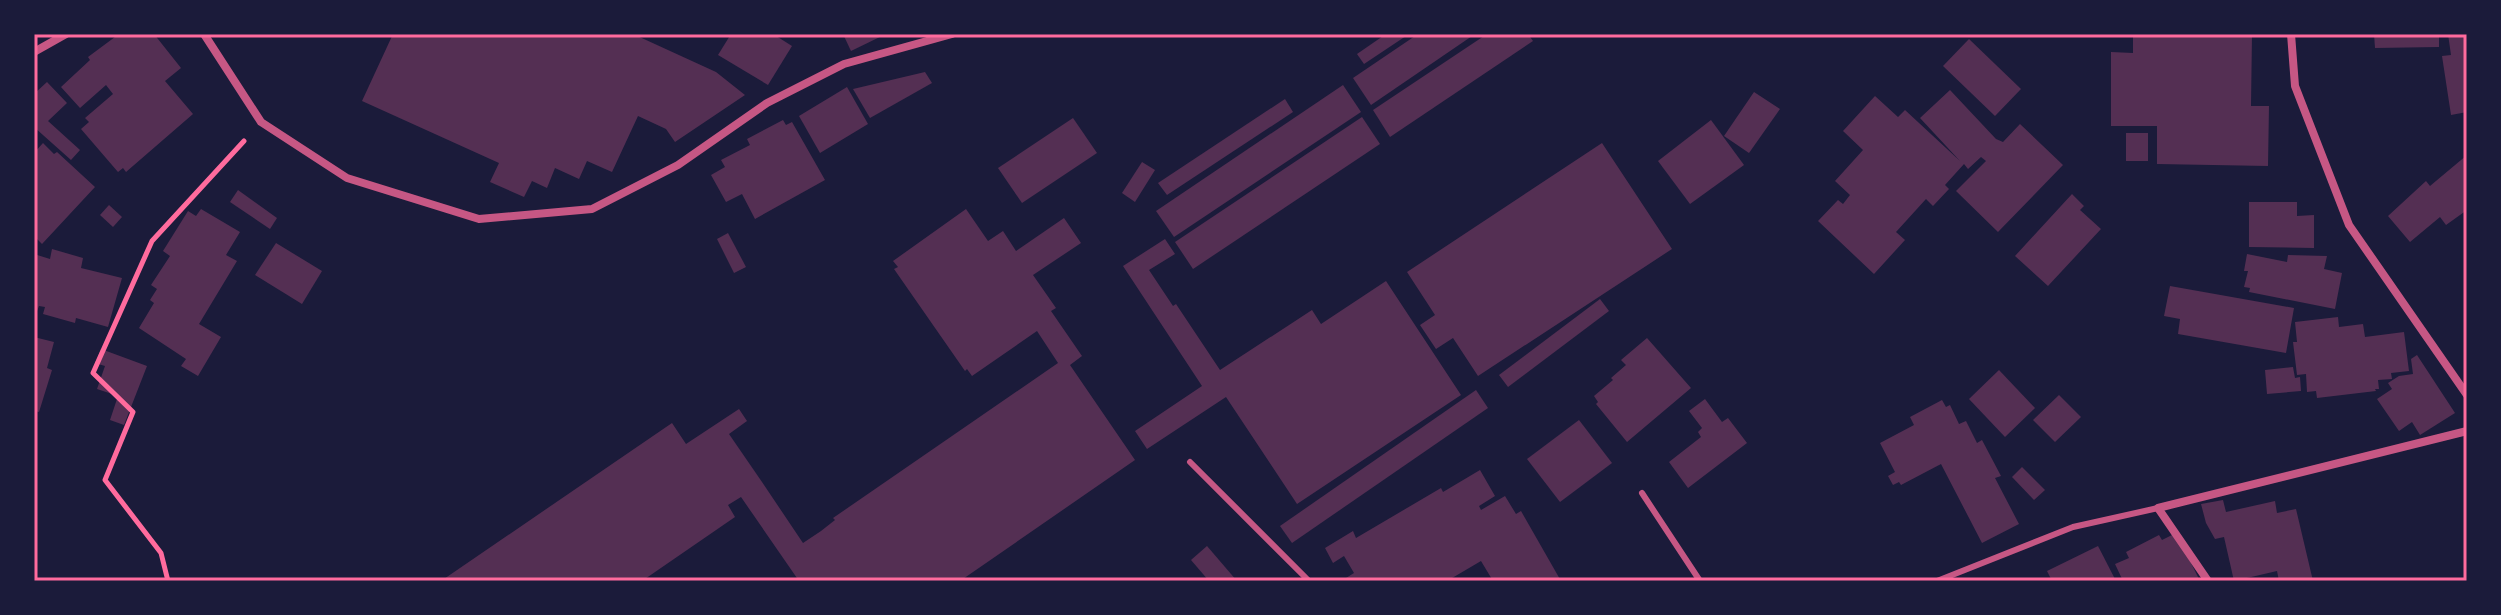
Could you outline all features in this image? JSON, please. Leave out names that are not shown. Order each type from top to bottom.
[{"type":"street","points":[[34,52],[66,34]]},
{"type":"street","points":[[204,34],[261,122],[347,178],[479,219],[592,209],[678,165],[767,103],[844,64],[952,34]]},
{"type":"street","points":[[2291,34],[2295,86],[2349,225],[2467,395]]},
{"type":"street","points":[[2208,581],[2158,508],[2467,431]]},
{"type":"lane","points":[[1190,462],[1309,581]]},
{"type":"lane","points":[[1642,493],[1700,581]]},
{"type":"lane","points":[[1937,581],[2073,527],[2158,508]]},
{"type":"path","points":[[168,581],[161,553],[105,480],[133,412],[93,373],[152,241],[261,122]]},
{"type":"building","points":[[119,34],[154,34],[181,68],[165,81],[193,114],[126,172],[123,168],[118,172],[81,129],[89,122],[85,118],[113,94],[106,85],[80,108],[61,87],[90,60],[88,57]]},
{"type":"building","points":[[393,34],[633,34],[716,72],[745,95],[675,142],[666,129],[638,116],[612,172],[587,161],[579,179],[555,168],[547,188],[532,181],[524,197],[490,182],[499,163],[362,101]]},
{"type":"building","points":[[731,34],[773,34],[792,46],[768,85],[718,55]]},
{"type":"building","points":[[843,34],[886,34],[851,51]]},
{"type":"building","points":[[1386,34],[1409,34],[1364,64],[1357,54]]},
{"type":"building","points":[[1418,34],[1475,34],[1371,105],[1353,78]]},
{"type":"building","points":[[1487,34],[1528,34],[1533,41],[1390,137],[1373,110]]},
{"type":"building","points":[[2133,34],[2252,34],[2251,106],[2269,106],[2268,166],[2157,164],[2157,126],[2111,126],[2111,52],[2133,53]]},
{"type":"building","points":[[2374,34],[2439,34],[2439,47],[2375,48]]},
{"type":"building","points":[[2448,34],[2467,34],[2467,112],[2451,115],[2442,56],[2451,55]]},
{"type":"building","points":[[1969,39],[2021,89],[1995,116],[1943,66]]},
{"type":"building","points":[[925,72],[932,83],[870,118],[853,89]]},
{"type":"building","points":[[47,82],[67,103],[48,121],[80,150],[71,160],[34,127],[34,94]]},
{"type":"building","points":[[1343,85],[1361,112],[1174,237],[1156,211]]},
{"type":"building","points":[[847,87],[868,124],[820,153],[799,116]]},
{"type":"building","points":[[1950,90],[1996,139],[2003,142],[2020,124],[2063,165],[1998,232],[1956,191],[1986,161],[1981,157],[1968,169],[1964,164],[1945,185],[1949,189],[1933,206],[1926,199],[1896,232],[1905,240],[1874,274],[1818,221],[1838,200],[1843,204],[1850,195],[1835,181],[1863,150],[1843,131],[1875,96],[1898,117],[1905,110],[1960,161],[1920,118]]},
{"type":"building","points":[[1754,92],[1780,109],[1749,153],[1724,136]]},
{"type":"building","points":[[1285,99],[1293,112],[1167,195],[1158,183]]},
{"type":"building","points":[[1362,117],[1380,144],[1193,269],[1175,242]]},
{"type":"building","points":[[1073,118],[1097,153],[1022,203],[998,168]]},
{"type":"building","points":[[783,120],[786,125],[792,122],[825,180],[755,219],[742,194],[726,202],[711,175],[725,167],[721,160],[750,145],[747,139]]},
{"type":"building","points":[[1711,120],[1744,165],[1690,204],[1658,161]]},
{"type":"building","points":[[2126,133],[2148,133],[2148,161],[2126,161]]},
{"type":"building","points":[[43,143],[95,187],[42,244],[34,236],[34,153]]},
{"type":"building","points":[[1602,143],[1672,249],[1478,376],[1453,338],[1436,349],[1420,325],[1435,315],[1407,272]]},
{"type":"building","points":[[2467,155],[2467,210],[2446,225],[2440,217],[2410,242],[2388,216],[2426,181],[2430,186]]},
{"type":"building","points":[[1142,162],[1155,170],[1135,202],[1122,193]]},
{"type":"building","points":[[238,190],[277,218],[270,229],[230,202]]},
{"type":"building","points":[[2072,194],[2084,206],[2080,210],[2101,229],[2048,286],[2015,256]]},
{"type":"building","points":[[2249,202],[2297,202],[2297,216],[2314,215],[2314,248],[2249,247]]},
{"type":"building","points":[[109,205],[122,217],[113,227],[100,215]]},
{"type":"building","points":[[201,209],[240,232],[226,255],[237,261],[199,324],[221,337],[198,376],[181,366],[186,359],[139,328],[154,303],[150,300],[157,289],[151,285],[170,256],[163,251],[188,211],[196,216]]},
{"type":"building","points":[[966,209],[988,241],[1003,231],[1016,251],[1064,218],[1081,243],[1033,275],[1056,308],[1051,311],[1082,356],[1070,365],[1135,460],[960,581],[799,581],[741,497],[728,505],[735,517],[642,581],[441,581],[672,423],[686,444],[739,409],[747,421],[729,434],[803,543],[821,531],[835,520],[833,518],[1058,363],[1037,331],[972,376],[967,369],[965,371],[894,269],[898,267],[893,261]]},
{"type":"building","points":[[728,233],[746,267],[734,273],[717,239]]},
{"type":"building","points":[[1165,239],[1175,254],[1149,270],[1220,370],[1312,310],[1321,324],[1386,281],[1461,395],[1297,504],[1226,397],[1147,449],[1135,431],[1202,386],[1123,266]]},
{"type":"building","points":[[276,243],[322,271],[302,304],[255,275]]},
{"type":"building","points":[[52,249],[83,258],[81,268],[122,278],[108,327],[76,318],[75,323],[43,314],[45,307],[39,306],[34,319],[34,254],[50,259]]},
{"type":"building","points":[[2247,254],[2287,262],[2288,255],[2327,256],[2324,269],[2342,273],[2335,309],[2249,292],[2250,288],[2244,287],[2248,271],[2244,271]]},
{"type":"building","points":[[2170,286],[2294,308],[2286,353],[2178,334],[2180,319],[2164,316]]},
{"type":"building","points":[[1600,299],[1609,311],[1508,387],[1499,375]]},
{"type":"building","points":[[2338,317],[2339,327],[2363,324],[2365,337],[2404,332],[2409,371],[2391,373],[2392,379],[2378,380],[2379,389],[2376,391],[2317,398],[2316,391],[2307,392],[2306,374],[2297,375],[2293,342],[2297,342],[2295,322]]},
{"type":"building","points":[[34,337],[54,342],[47,368],[52,370],[39,412],[34,411]]},
{"type":"building","points":[[1647,338],[1691,388],[1627,442],[1596,404],[1598,402],[1594,396],[1626,365],[1621,360]]},
{"type":"building","points":[[101,349],[147,366],[124,425],[110,420],[118,396],[97,389],[105,366],[95,363]]},
{"type":"building","points":[[2417,355],[2455,413],[2420,435],[2412,422],[2399,431],[2377,399],[2392,389],[2388,383],[2399,376],[2413,374],[2411,359]]},
{"type":"building","points":[[2293,367],[2295,378],[2300,377],[2301,391],[2267,394],[2265,370]]},
{"type":"building","points":[[1999,370],[2035,408],[2005,437],[1969,399]]},
{"type":"building","points":[[1476,390],[1488,408],[1292,543],[1280,526]]},
{"type":"building","points":[[2059,395],[2081,417],[2055,442],[2033,420]]},
{"type":"building","points":[[1705,399],[1722,422],[1728,418],[1747,443],[1688,488],[1669,462],[1701,437],[1698,432],[1702,428],[1689,411]]},
{"type":"building","points":[[1942,400],[1946,407],[1950,405],[1959,424],[1966,421],[1977,443],[1982,440],[2001,476],[1995,478],[2019,524],[1982,543],[1941,464],[1901,485],[1899,482],[1893,485],[1888,476],[1895,472],[1880,443],[1914,425],[1910,417]]},
{"type":"building","points":[[1579,420],[1612,463],[1560,502],[1527,459]]},
{"type":"building","points":[[2022,467],[2045,490],[2034,500],[2012,477]]},
{"type":"building","points":[[1480,470],[1495,496],[1479,506],[1481,510],[1505,496],[1516,514],[1521,511],[1561,581],[1493,581],[1481,561],[1447,581],[1348,581],[1346,578],[1354,573],[1344,556],[1333,563],[1325,548],[1353,531],[1356,538],[1441,488],[1443,492]]},
{"type":"building","points":[[2223,500],[2226,512],[2275,501],[2277,513],[2296,509],[2313,581],[2279,581],[2277,571],[2234,581],[2224,537],[2215,539],[2206,523],[2201,504]]},
{"type":"building","points":[[2176,533],[2200,581],[2123,581],[2115,564],[2129,558],[2126,552],[2159,535],[2162,540]]},
{"type":"building","points":[[1207,546],[1237,581],[1209,581],[1191,560]]},
{"type":"building","points":[[2098,546],[2116,581],[2052,581],[2047,571]]}]
